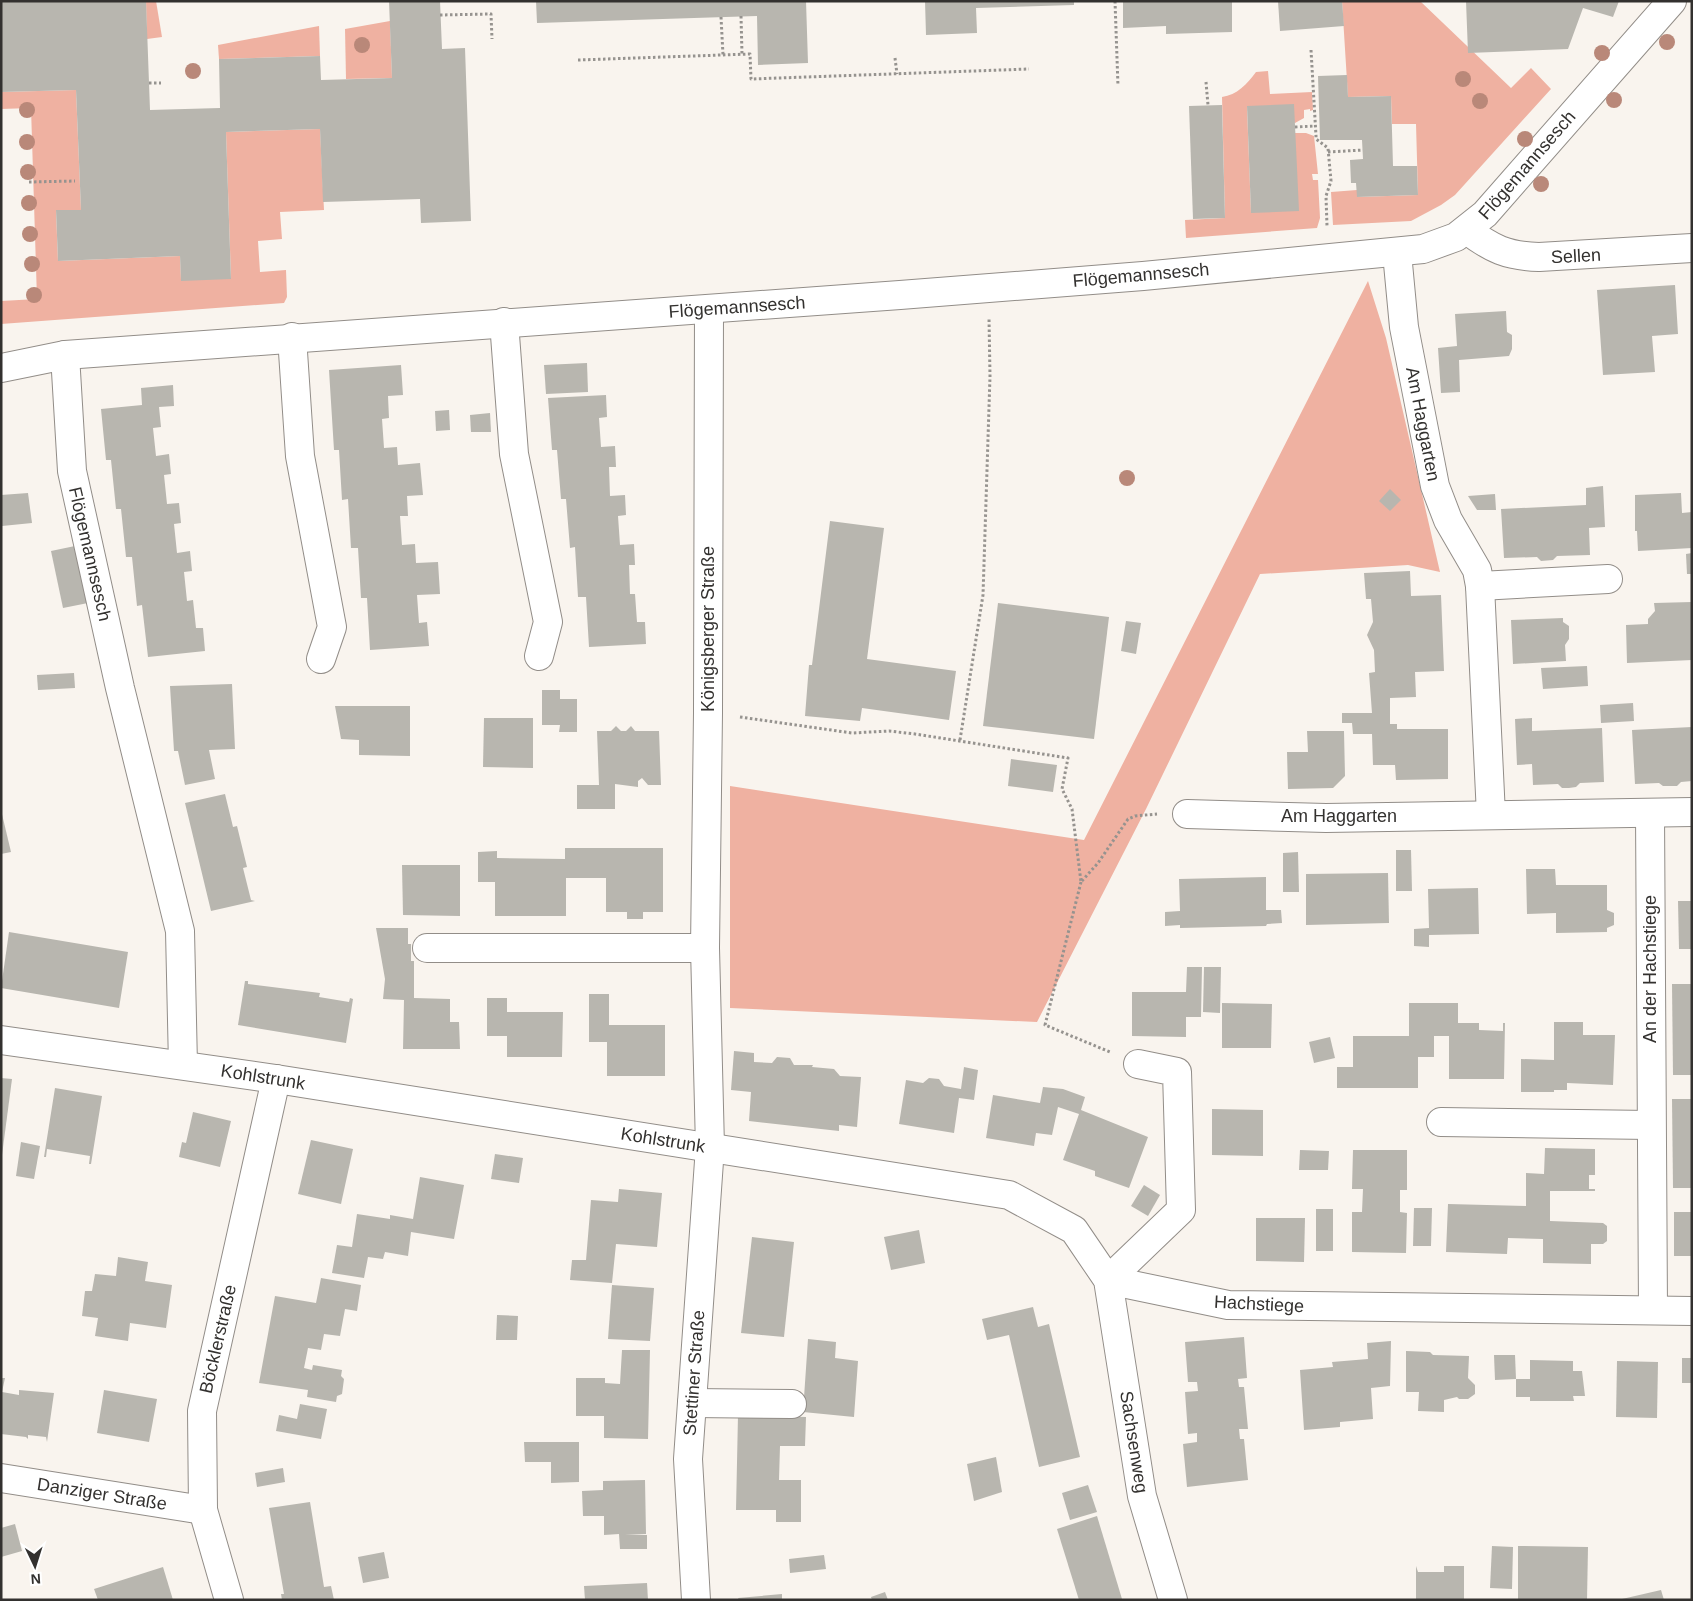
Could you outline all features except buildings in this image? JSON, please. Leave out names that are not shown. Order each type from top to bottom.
[{"type":"street","name":"Flögemannsesch","points":[[1,368],[65,356],[292,337],[988,288],[1397,253],[1440,244],[1466,230],[1484,214],[1672,1]]},
{"type":"street","name":"Sellen","points":[[1466,230],[1485,244],[1517,257],[1539,258],[1692,248]]},
{"type":"street","name":"Am Haggarten","points":[[1397,253],[1404,327],[1435,486],[1448,520],[1477,570],[1480,586],[1491,815]]},
{"type":"street","name":"Königsberger Straße","points":[[709,309],[708,713],[705,948],[710,1147]]},
{"type":"street","points":[[504,322],[514,454],[548,622],[540,656]]},
{"type":"street","points":[[292,337],[300,456],[332,627],[321,659]]},
{"type":"street","name":"Flögemannsesch","points":[[65,356],[72,471],[120,688],[180,931],[183,1065]]},
{"type":"street","points":[[1480,586],[1608,580]]},
{"type":"street","name":"Am Haggarten","points":[[1187,814],[1326,818],[1692,812]]},
{"type":"street","name":"An der Hachstiege","points":[[1650,813],[1650,1125],[1653,1310]]},
{"type":"street","points":[[427,948],[705,948]]},
{"type":"street","name":"Kohlstrunk","points":[[1,1040],[276,1079],[1009,1194],[1074,1230],[1108,1280]]},
{"type":"street","points":[[1108,1280],[1181,1210],[1177,1072],[1138,1064]]},
{"type":"street","name":"Böcklerstraße","points":[[229,1600],[203,1510],[202,1411],[276,1079]]},
{"type":"street","points":[[1441,1122],[1650,1125]]},
{"type":"street","name":"Stettiner Straße","points":[[696,1600],[688,1459],[710,1147]]},
{"type":"street","name":"Hachstiege","points":[[1108,1280],[1228,1306],[1692,1311]]},
{"type":"street","name":"Sachsenweg","points":[[1108,1280],[1142,1496],[1173,1600]]},
{"type":"street","points":[[692,1403],[792,1404]]},
{"type":"street","name":"Danziger Straße","points":[[1,1478],[203,1510]]},
{"type":"path","points":[[1116,1],[1118,86]]},
{"type":"path","points":[[440,15],[491,14],[492,39]]},
{"type":"path","points":[[741,16],[742,54]]},
{"type":"path","points":[[721,17],[723,54]]},
{"type":"path","points":[[1311,50],[1316,139],[1326,145],[1331,181],[1326,196],[1328,259]]},
{"type":"path","points":[[578,60],[750,54],[751,79],[1029,69]]},
{"type":"path","points":[[895,58],[897,74]]},
{"type":"path","points":[[149,83],[161,82]]},
{"type":"path","points":[[1206,82],[1208,105]]},
{"type":"path","points":[[1295,127],[1315,126]]},
{"type":"path","points":[[1328,152],[1363,150]]},
{"type":"path","points":[[29,182],[75,181]]},
{"type":"path","points":[[960,740],[983,595],[990,376],[988,288]]},
{"type":"path","points":[[708,713],[852,732],[889,731],[960,740],[1068,758],[1062,789],[1072,809],[1081,882],[1045,1025],[1138,1064]]},
{"type":"path","points":[[1081,882],[1098,863],[1128,819],[1147,814],[1187,814]]},
{"type":"shaded area","points":[[146,1],[156,1],[162,37],[147,39]]},
{"type":"shaded area","points":[[1342,1],[1420,1],[1511,88],[1531,68],[1551,89],[1455,195],[1411,221],[1333,225],[1331,192],[1357,190],[1357,197],[1418,195],[1416,124],[1392,124],[1391,96],[1348,97]]},
{"type":"shaded area","points":[[390,21],[392,78],[346,79],[345,29]]},
{"type":"shaded area","points":[[319,26],[320,56],[219,59],[218,45]]},
{"type":"shaded area","points":[[1268,71],[1270,94],[1312,92],[1313,110],[1304,110],[1304,118],[1295,123],[1247,107],[1251,213],[1295,133],[1306,133],[1314,136],[1318,174],[1312,174],[1313,180],[1318,180],[1320,218],[1317,228],[1186,238],[1185,220],[1225,218],[1222,97],[1232,94],[1241,88],[1256,72]]},
{"type":"shaded area","points":[[76,90],[81,210],[56,211],[58,261],[180,256],[181,280],[231,278],[226,132],[320,129],[324,210],[280,212],[282,239],[258,241],[260,272],[286,270],[287,297],[284,303],[1,324],[1,301],[37,299],[31,108],[1,109],[1,92]]},
{"type":"shaded area","points":[[1368,281],[1386,338],[1440,572],[1408,565],[1260,574],[1146,809],[1037,1022],[730,1008],[730,786],[1084,840]]}]
